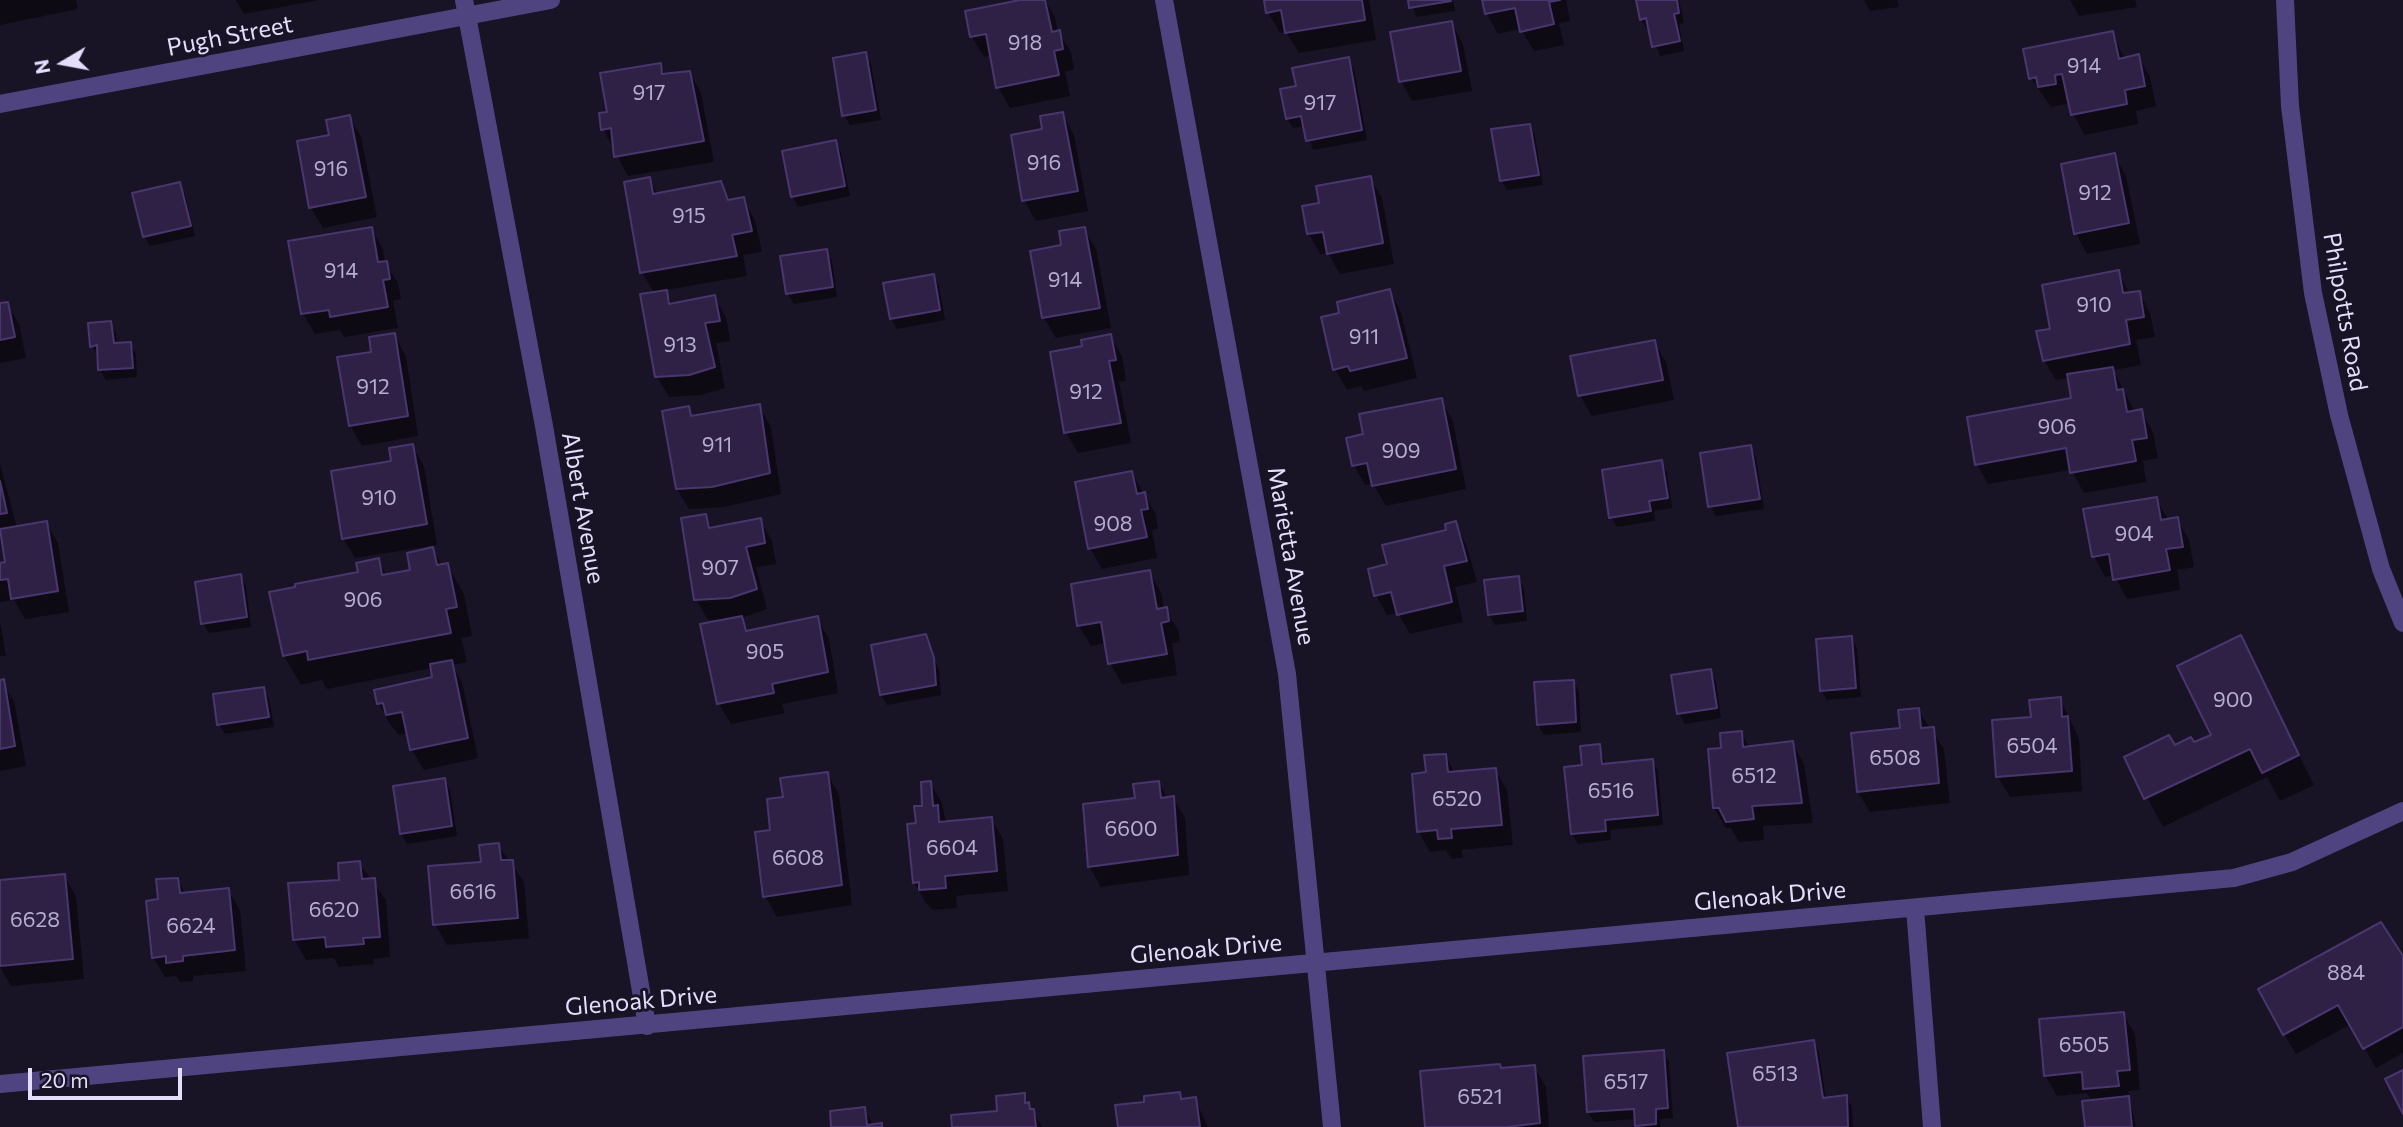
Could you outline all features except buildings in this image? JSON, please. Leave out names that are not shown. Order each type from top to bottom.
[{"type":"street","name":"Pugh Street","points":[[0,104],[466,8],[551,0]]},
{"type":"street","name":"Marietta Avenue","points":[[1164,0],[1287,674],[1332,1127]]},
{"type":"street","name":"Philpotts Road","points":[[2286,0],[2290,106],[2313,293],[2339,415],[2381,569],[2403,623]]},
{"type":"street","name":"Albert Avenue","points":[[466,8],[544,425],[647,1026]]},
{"type":"street","name":"Glenoak Drive","points":[[0,1084],[647,1026],[888,1000],[1316,964],[1628,932],[2234,878],[2292,862],[2403,811]]},
{"type":"street","points":[[1915,908],[1932,1127]]}]
